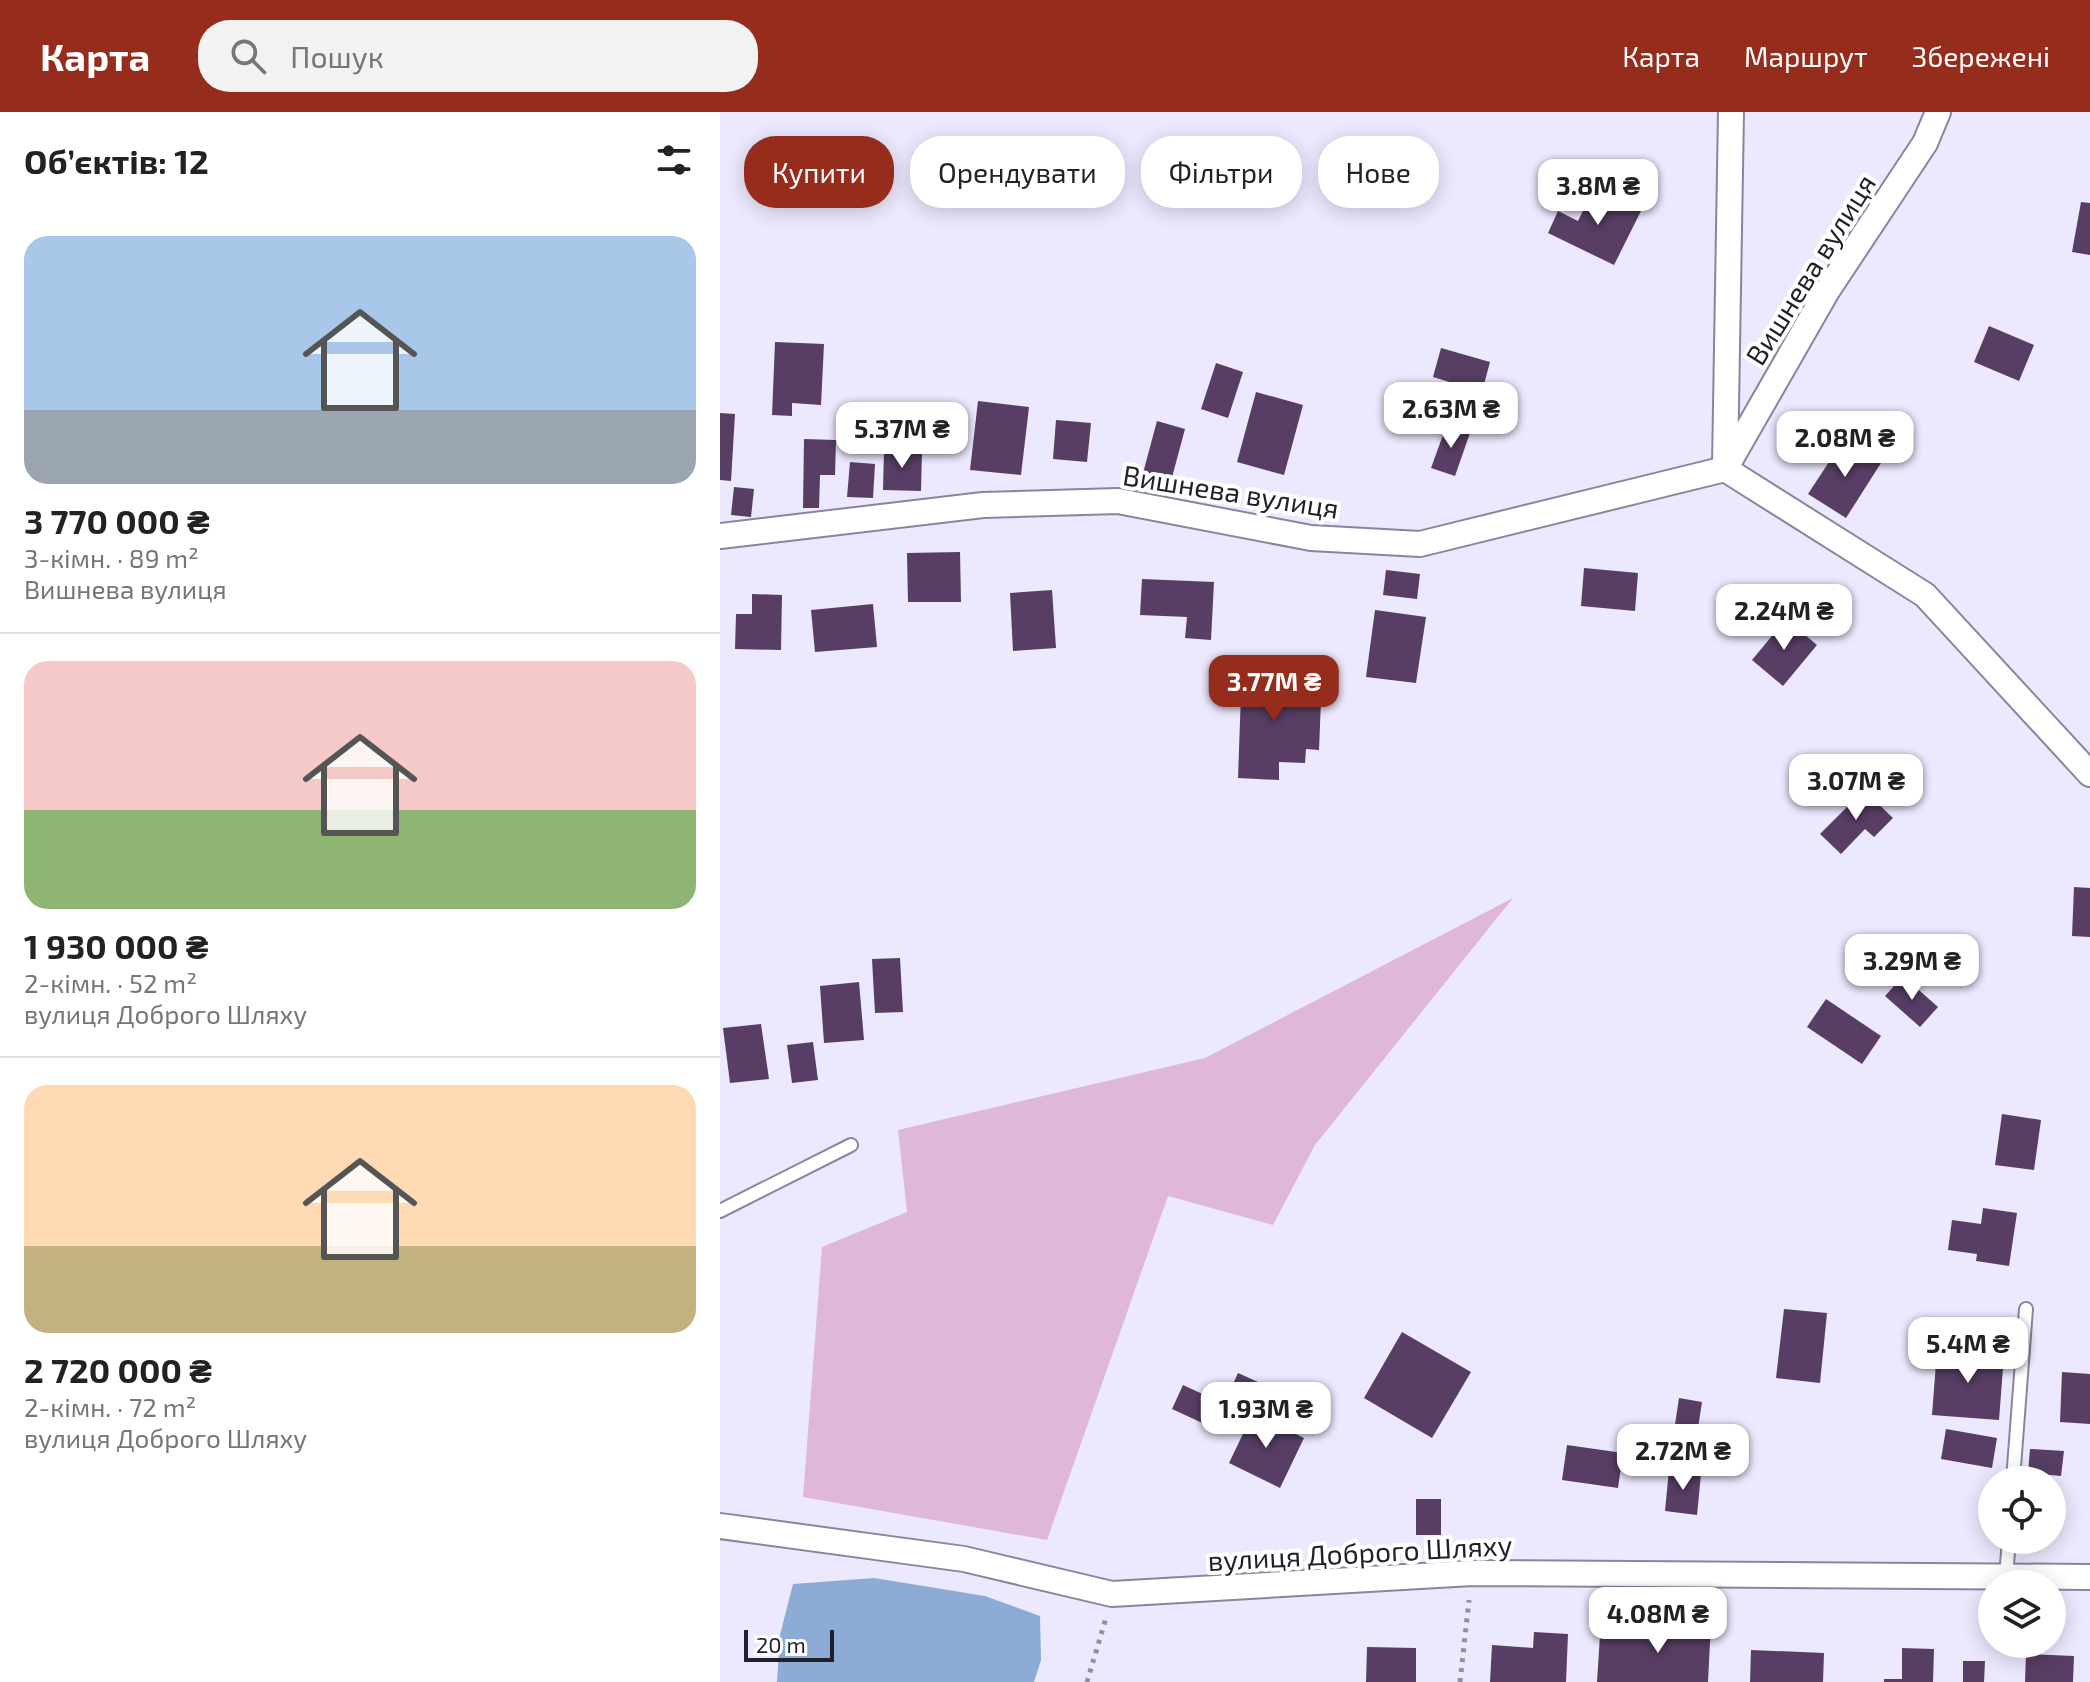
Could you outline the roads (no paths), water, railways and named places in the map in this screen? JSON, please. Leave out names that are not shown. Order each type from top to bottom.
[{"type":"street","points":[[1731,112],[1725,469],[1925,595],[2090,774]]},
{"type":"street","name":"Вишнева вулиця","points":[[720,536],[983,505],[1118,501],[1311,538],[1420,544],[1725,469],[1827,291],[1925,143],[1938,112]]},
{"type":"street","name":"вулиця Доброго Шляху","points":[[721,1532],[964,1559],[1112,1594],[1472,1573],[1978,1576]]},
{"type":"street","name":"вулиця Доброго Шляху","points":[[2066,1577],[2090,1577]]},
{"type":"lane","points":[[720,1211],[851,1145]]},
{"type":"lane","points":[[2014,1466],[2026,1309]]},
{"type":"water","points":[[874,1578],[985,1596],[1040,1616],[1041,1660],[1034,1682],[777,1682],[780,1635],[793,1584]]}]
